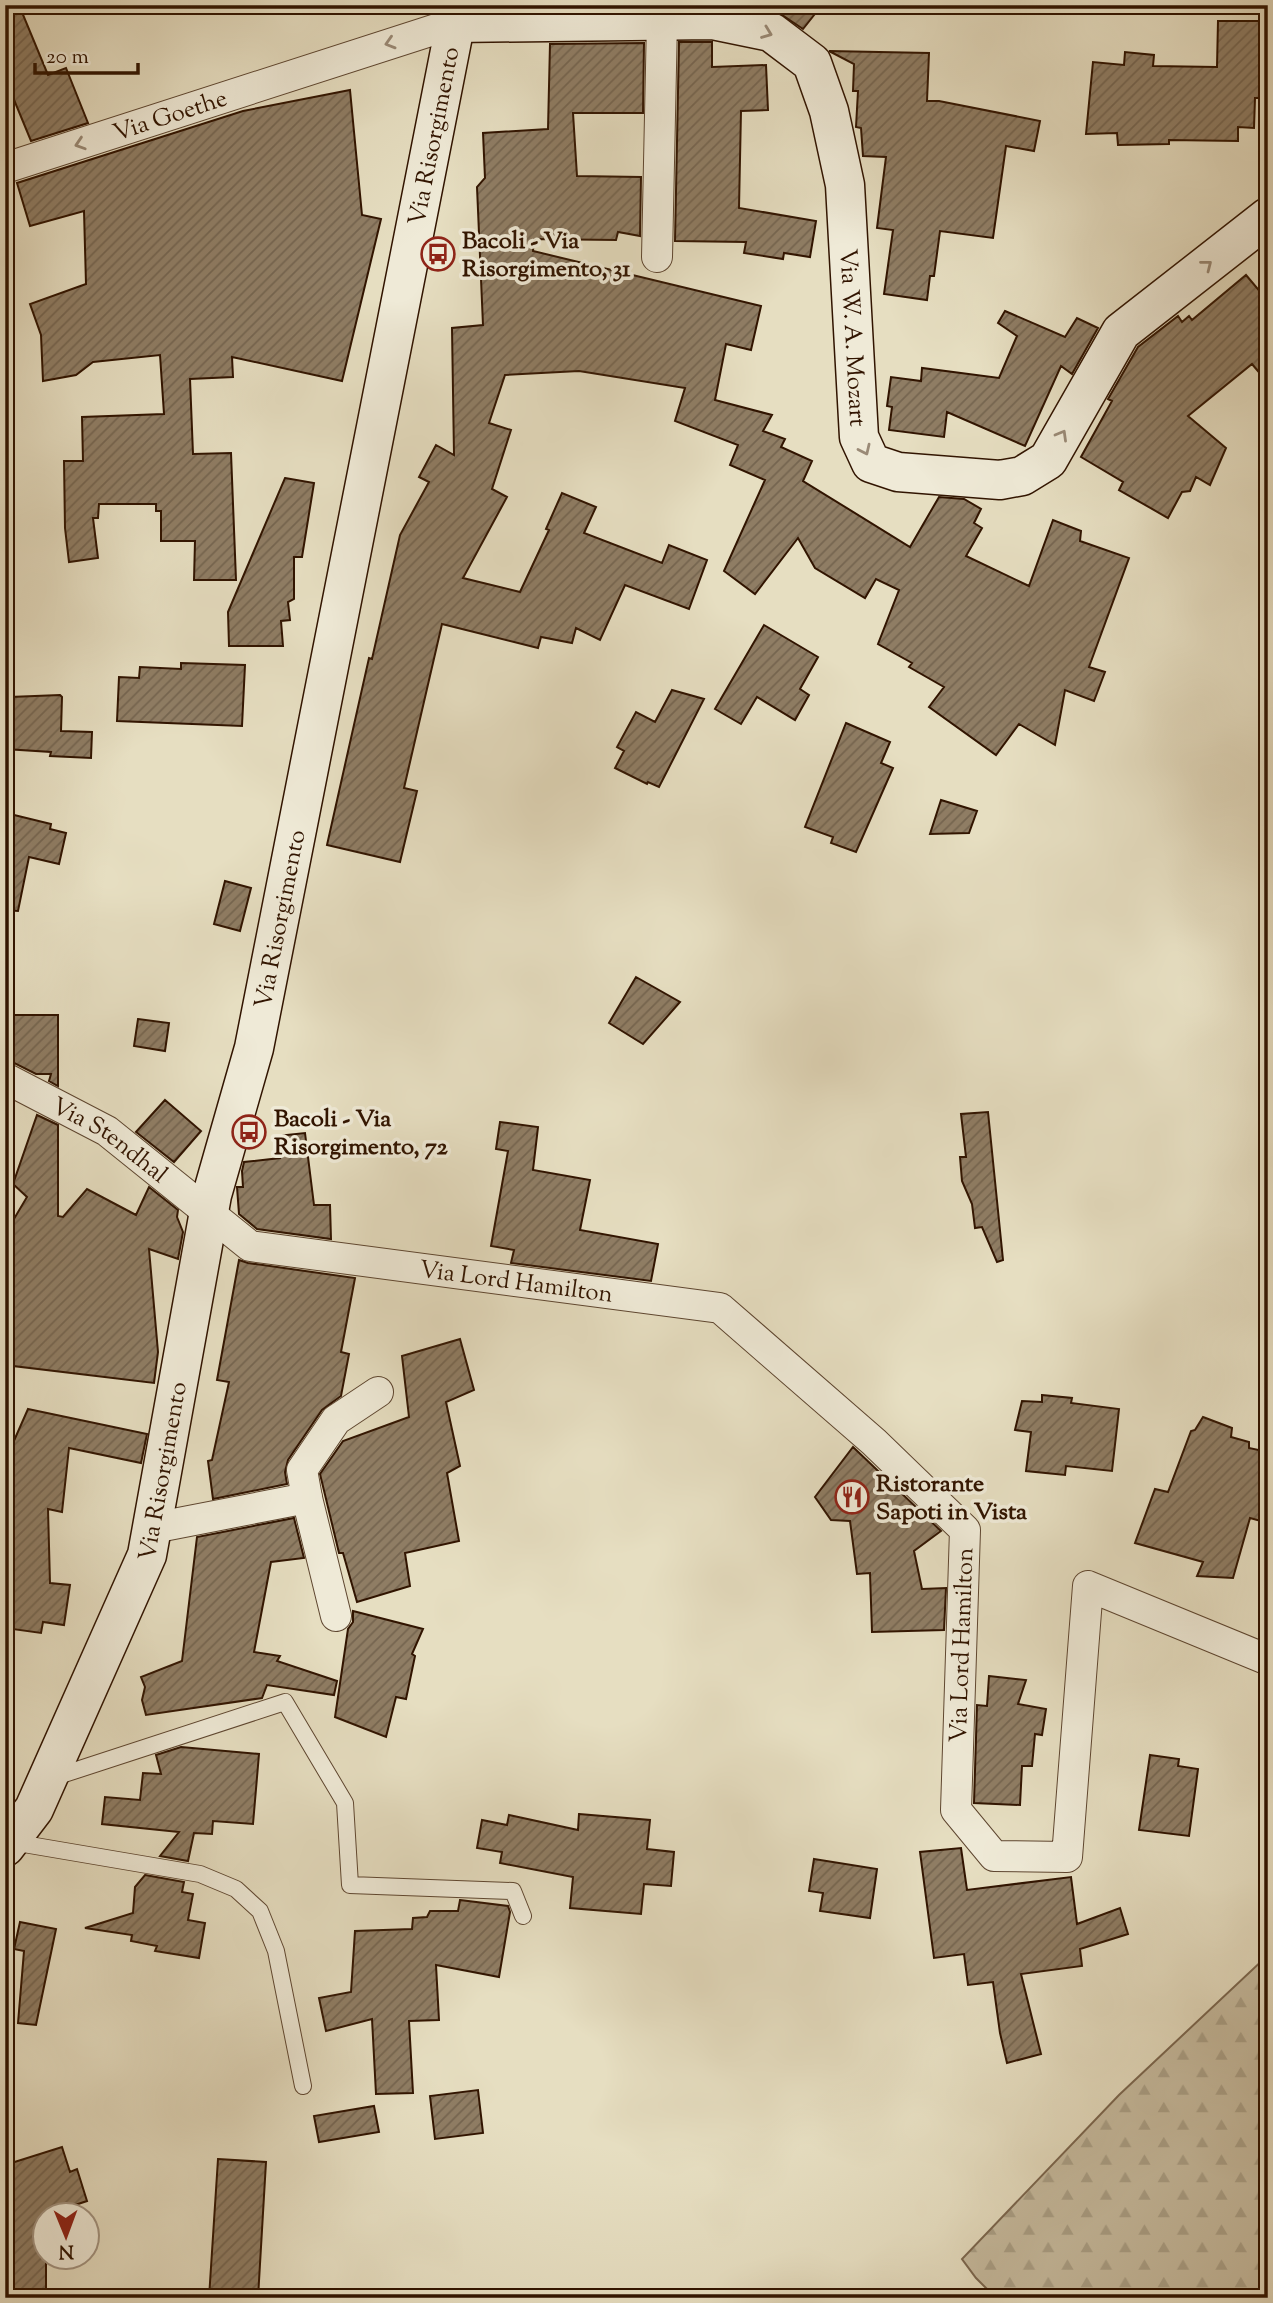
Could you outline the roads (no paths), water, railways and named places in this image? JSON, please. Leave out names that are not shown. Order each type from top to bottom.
[{"type":"main road","name":"Via W. A. Mozart","points":[[457,14],[712,20],[771,32],[812,63],[829,111],[845,185],[859,436],[871,463],[898,471],[1000,480],[1022,476],[1048,460],[1121,332],[1268,217]]},
{"type":"main road","name":"Via Risorgimento","points":[[20,1819],[147,1555],[209,1211],[254,1048],[457,14]]},
{"type":"street","name":"Via Goethe","points":[[5,169],[457,14]]},
{"type":"street","points":[[656,257],[662,20]]},
{"type":"street","name":"Via Stendhal","points":[[5,1078],[107,1131],[209,1211]]},
{"type":"street","name":"Via Lord Hamilton","points":[[209,1211],[250,1246],[720,1308],[874,1443],[965,1530],[956,1810],[994,1856],[1067,1857],[1088,1586],[1268,1660]]},
{"type":"street","points":[[336,1616],[302,1470],[336,1420],[378,1392]]},
{"type":"street","points":[[153,1528],[307,1498]]},
{"type":"lane","points":[[20,1819],[285,1702],[345,1803],[350,1885],[513,1891],[523,1916]]},
{"type":"lane","points":[[20,1819],[200,1874],[236,1889],[260,1911],[276,1951],[303,2087]]},
{"type":"place","name":"Bacoli - Via Risorgimento, 31","points":[[438,254]]},
{"type":"place","name":"Bacoli - Via Risorgimento, 72","points":[[249,1132]]},
{"type":"place","name":"Ristorante Sapoti in Vista","points":[[852,1497]]}]
